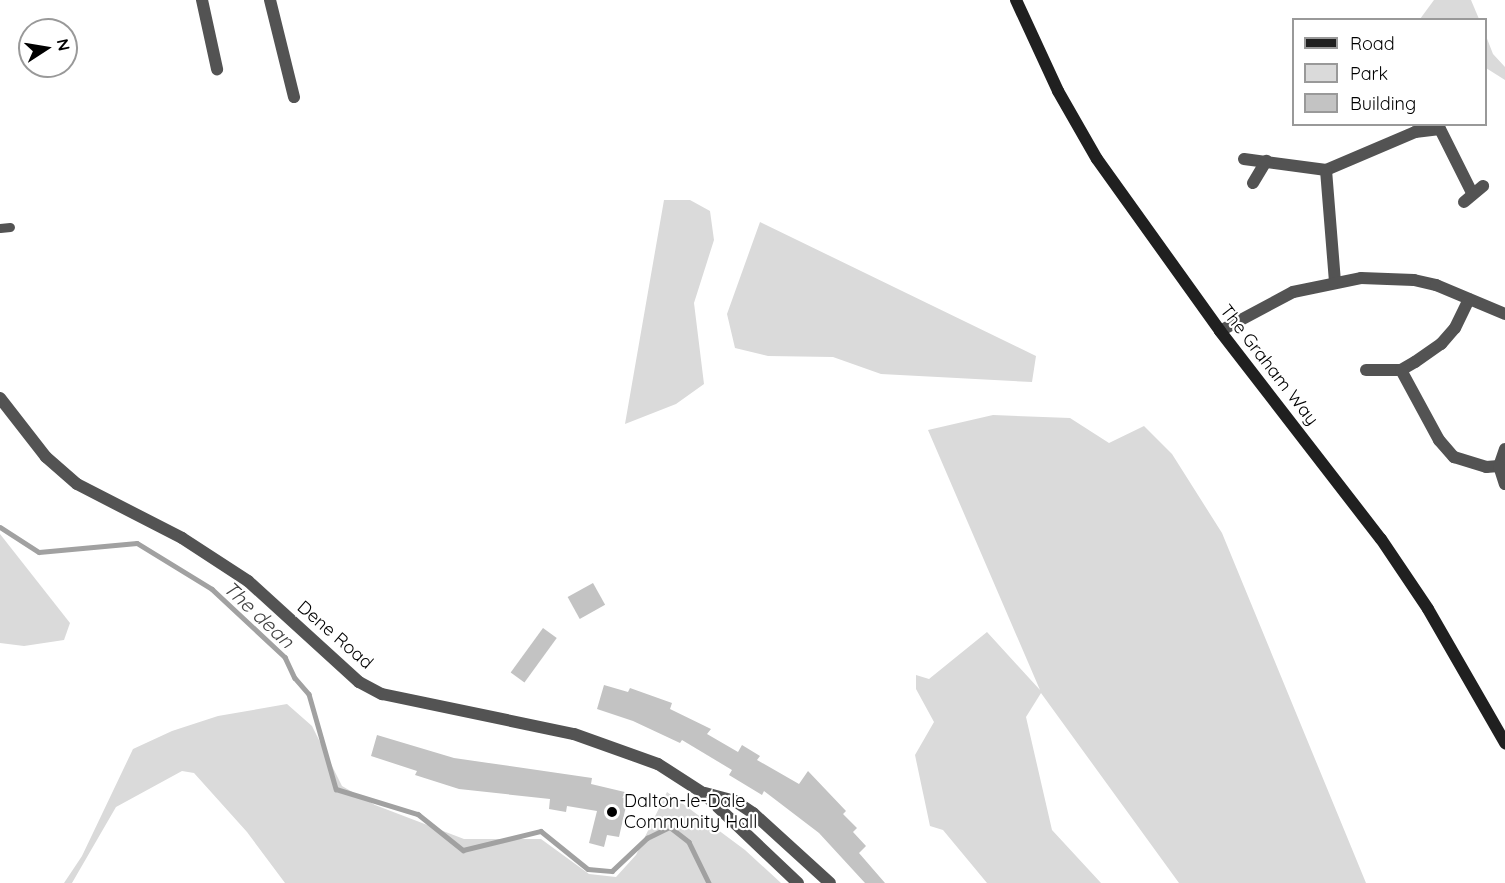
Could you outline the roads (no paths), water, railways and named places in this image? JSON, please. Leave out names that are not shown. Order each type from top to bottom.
[{"type":"main road","name":"The Graham Way","points":[[1017,1],[1059,91],[1097,159],[1220,331],[1381,539],[1428,609],[1505,743]]},
{"type":"street","points":[[202,0],[217,69]]},
{"type":"street","points":[[270,0],[294,97]]},
{"type":"street","points":[[1244,159],[1326,170],[1415,132],[1440,127],[1473,194]]},
{"type":"street","points":[[1253,183],[1266,161]]},
{"type":"street","points":[[1326,170],[1335,281]]},
{"type":"street","points":[[1220,331],[1293,292],[1335,281],[1361,278],[1414,280],[1505,314]]},
{"type":"street","points":[[1366,370],[1401,370],[1441,344],[1455,328],[1469,300]]},
{"type":"street","points":[[1401,370],[1439,440],[1454,457],[1486,467],[1499,466]]},
{"type":"street","name":"Dene Road","points":[[0,398],[46,458],[77,484],[182,537],[248,581],[359,682],[382,694],[574,734],[618,747],[658,764],[704,793],[798,883]]},
{"type":"street","points":[[1505,449],[1499,466],[1505,484]]},
{"type":"street","name":"Dene Road","points":[[704,793],[735,801],[753,813],[830,883]]},
{"type":"waterway","name":"The dean","points":[[0,527],[39,552],[137,543],[212,589],[285,657],[295,678],[309,694],[336,789],[418,814],[463,850],[541,831],[588,869],[612,871],[647,838],[670,827],[689,842],[709,883]]},
{"type":"place","name":"Dalton-le-Dale Community Hall","points":[[612,812]]}]
